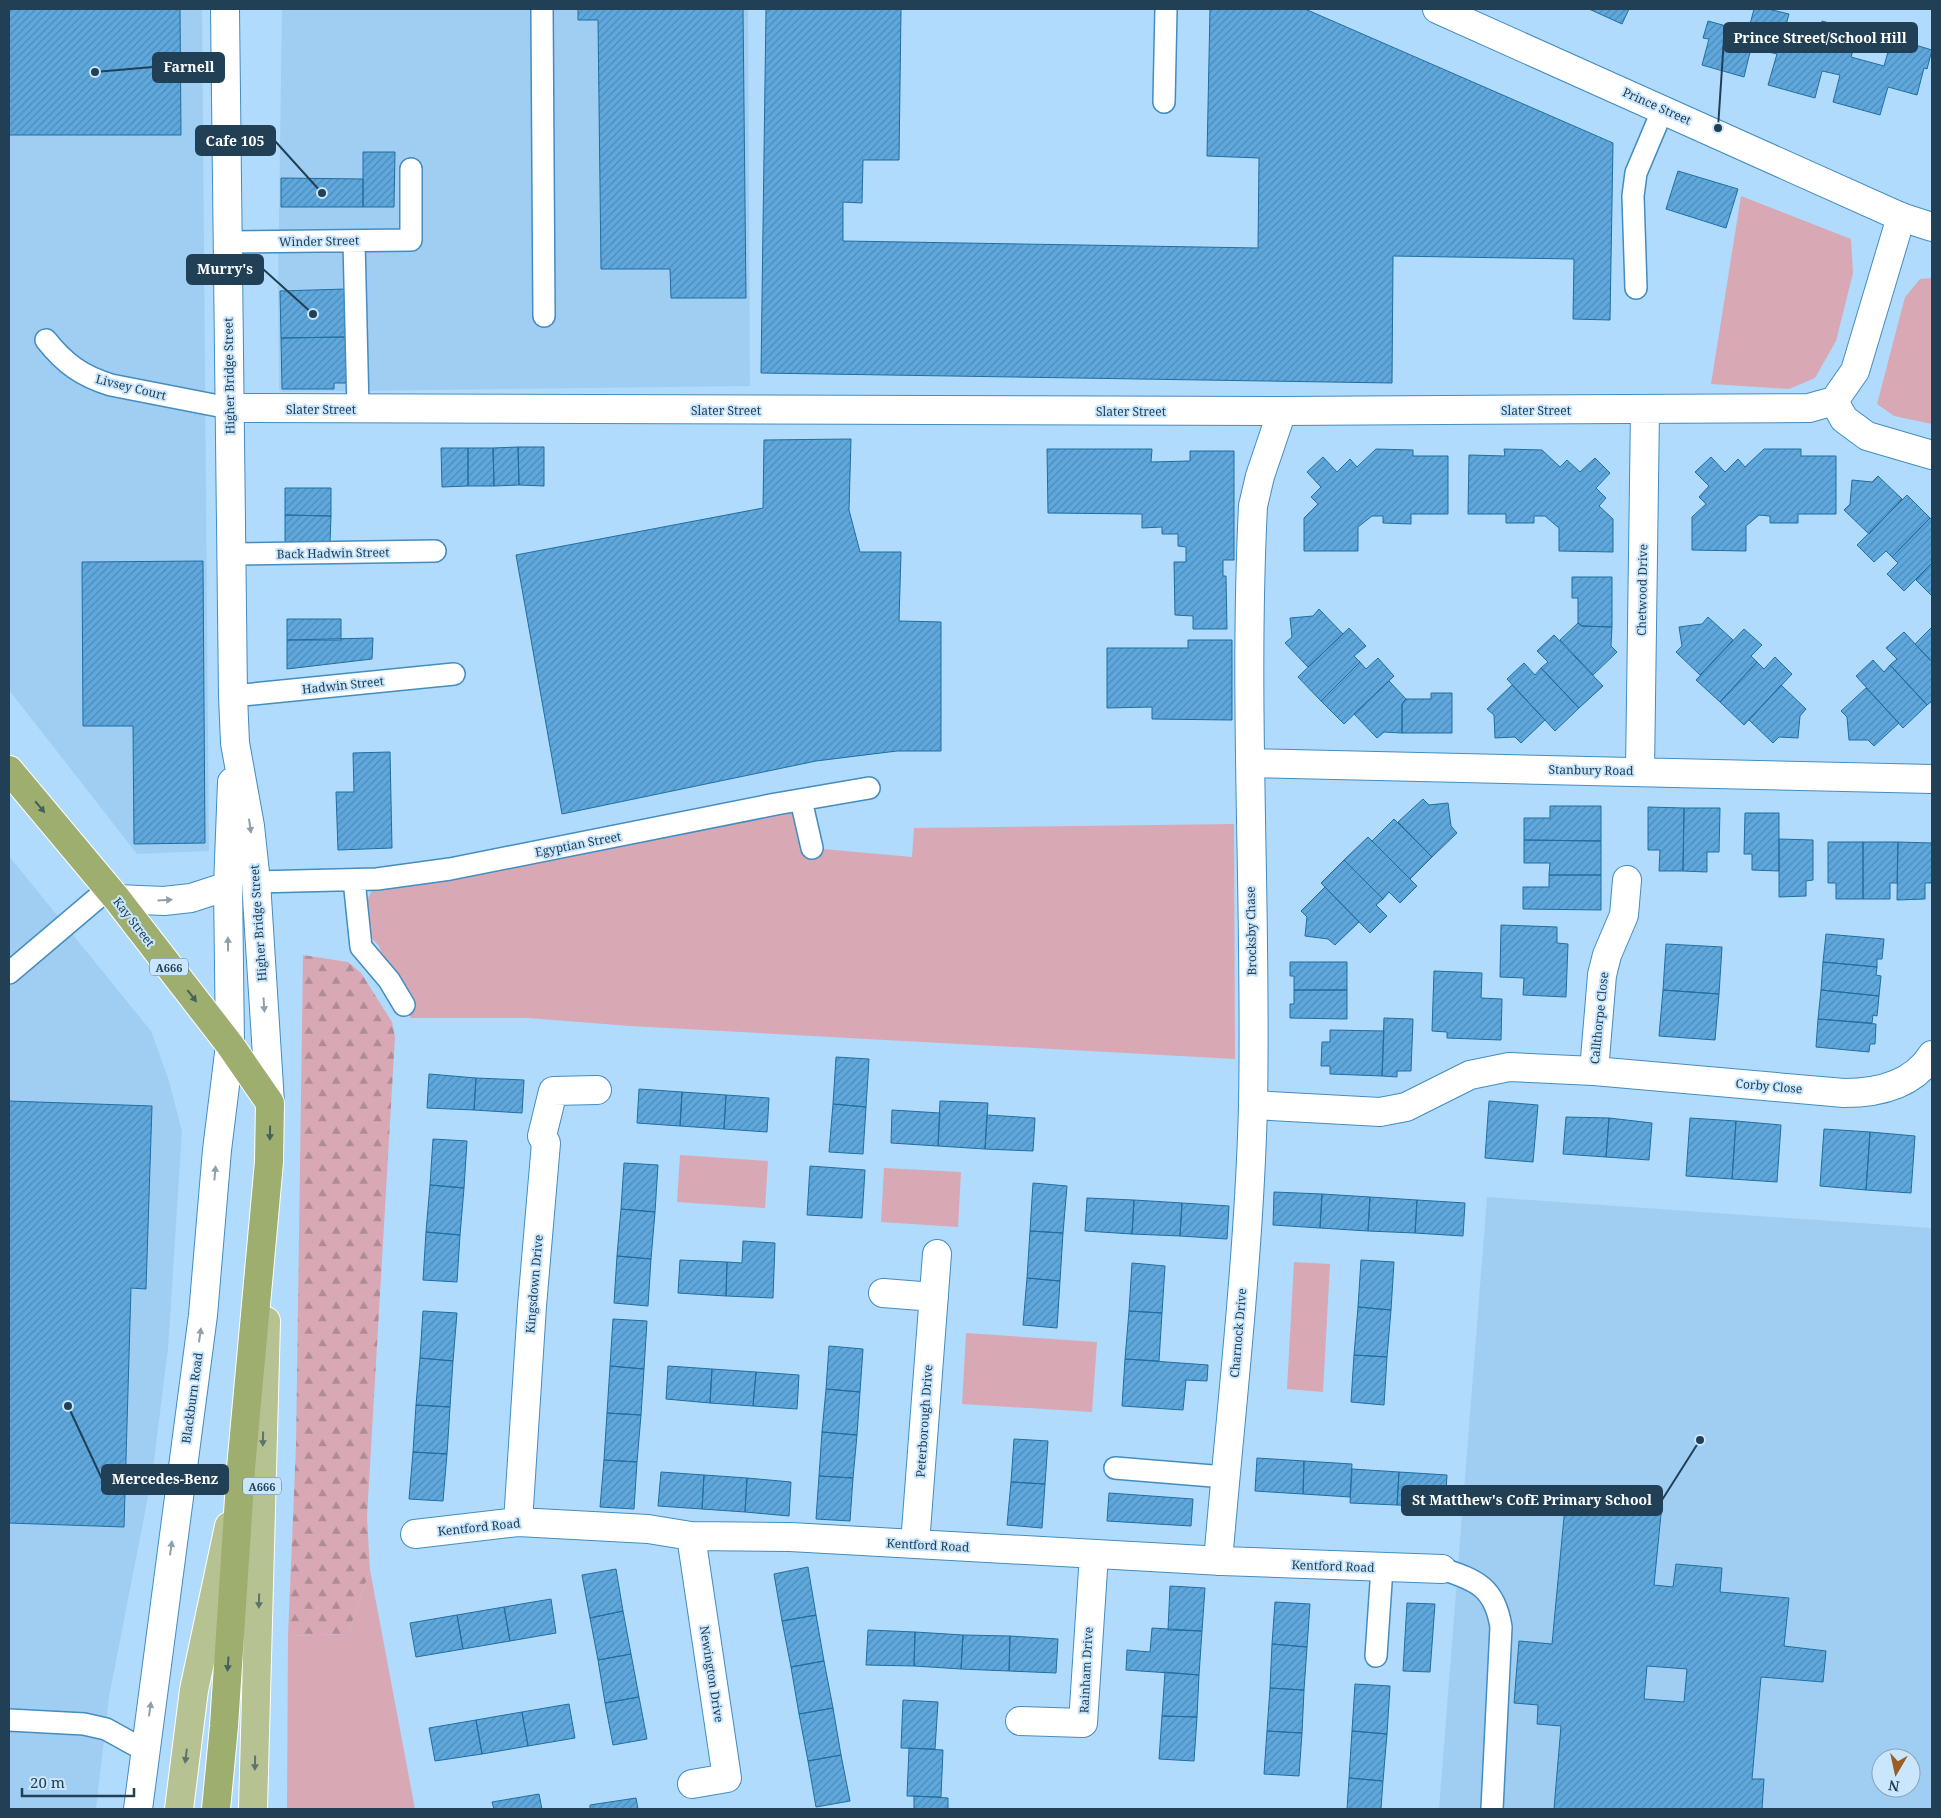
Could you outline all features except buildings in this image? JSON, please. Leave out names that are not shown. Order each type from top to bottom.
[{"type":"highway","name":"Kay Street","points":[[9,770],[112,894],[230,1046],[270,1104]]},
{"type":"highway","name":"A666","points":[[216,1809],[225,1716],[241,1468],[269,1162],[270,1104]]},
{"type":"main road","name":"A666","points":[[253,1809],[269,1162]]},
{"type":"main road","name":"A666","points":[[179,1809],[194,1690],[241,1468]]},
{"type":"street","name":"Higher Bridge Street","points":[[224,9],[235,743],[228,828],[230,1046]]},
{"type":"street","name":"Prince Street","points":[[1437,9],[1901,217],[1932,227]]},
{"type":"street","points":[[1901,217],[1862,353],[1855,372],[1834,401],[1844,419],[1867,436],[1932,455]]},
{"type":"street","name":"Slater Street","points":[[229,408],[1282,411],[1779,410],[1809,408],[1834,401]]},
{"type":"street","name":"Chetwood Drive","points":[[1640,771],[1645,410]]},
{"type":"street","name":"Brocksby Chase","points":[[1253,1105],[1250,763],[1253,506],[1260,476],[1282,411]]},
{"type":"street","name":"Higher Bridge Street","points":[[235,743],[250,826],[256,882],[270,1104]]},
{"type":"street","name":"Stanbury Road","points":[[1250,763],[1932,779]]},
{"type":"street","name":"Callthorpe Close","points":[[1594,1071],[1602,975],[1607,955],[1624,915],[1627,880]]},
{"type":"street","points":[[112,894],[164,901],[191,898],[228,886]]},
{"type":"street","name":"Blackburn Road","points":[[138,1809],[144,1750],[203,1315],[217,1150],[230,1046]]},
{"type":"street","name":"Corby Close","points":[[1594,1071],[1844,1093],[1868,1093],[1892,1087],[1912,1074],[1932,1055]]},
{"type":"street","points":[[1253,1105],[1380,1112],[1406,1107],[1470,1075],[1487,1070],[1509,1068],[1594,1071]]},
{"type":"street","name":"Kingsdown Drive","points":[[518,1522],[532,1306],[546,1143],[542,1136],[554,1091],[597,1090]]},
{"type":"street","name":"Charnock Drive","points":[[1218,1561],[1250,1196],[1253,1105]]},
{"type":"street","name":"Peterborough Drive","points":[[915,1544],[937,1254]]},
{"type":"street","points":[[883,1293],[934,1297]]},
{"type":"street","name":"Kentford Road","points":[[415,1534],[518,1522],[648,1530],[691,1536],[790,1537],[1218,1561],[1442,1569]]},
{"type":"street","name":"Newington Drive","points":[[691,1536],[726,1778],[692,1784]]},
{"type":"street","name":"Rainham Drive","points":[[1020,1721],[1083,1723],[1094,1554]]},
{"type":"lane","points":[[542,9],[544,316]]},
{"type":"lane","points":[[1164,102],[1166,9]]},
{"type":"lane","points":[[1636,288],[1633,196],[1636,173],[1663,109]]},
{"type":"lane","name":"Winder Street","points":[[227,242],[410,240],[411,169]]},
{"type":"lane","points":[[354,240],[358,409]]},
{"type":"lane","name":"Livsey Court","points":[[46,340],[60,359],[93,379],[111,385],[229,408]]},
{"type":"lane","name":"Back Hadwin Street","points":[[231,554],[435,552]]},
{"type":"lane","name":"Hadwin Street","points":[[233,696],[454,674]]},
{"type":"lane","name":"Egyptian Street","points":[[256,882],[377,879],[450,869],[869,788]]},
{"type":"lane","points":[[801,800],[812,848]]},
{"type":"lane","points":[[354,880],[361,947],[389,980],[404,1005]]},
{"type":"lane","points":[[9,973],[112,894]]},
{"type":"lane","points":[[1115,1468],[1225,1477]]},
{"type":"lane","points":[[1376,1656],[1382,1568]]},
{"type":"lane","points":[[1442,1569],[1474,1580],[1493,1598],[1499,1613],[1501,1627],[1492,1809]]},
{"type":"lane","points":[[9,1720],[84,1724],[106,1729],[144,1750]]},
{"type":"shaded area","points":[[9,9],[202,9],[209,851],[137,854],[9,690]]},
{"type":"shaded area","points":[[282,9],[748,9],[750,386],[282,392],[279,390],[278,288]]},
{"type":"shaded area","points":[[9,856],[151,1031],[168,1078],[182,1131],[168,1349],[152,1476],[109,1697],[96,1809],[9,1809]]},
{"type":"shaded area","points":[[1487,1197],[1932,1228],[1932,1809],[1439,1809]]},
{"type":"green space","points":[[1741,196],[1851,239],[1853,273],[1836,341],[1815,378],[1789,389],[1711,384]]},
{"type":"green space","points":[[1932,278],[1932,424],[1894,416],[1877,404],[1905,297],[1920,279]]},
{"type":"green space","points":[[801,800],[812,848],[912,857],[914,828],[1234,824],[1235,1059],[630,1026],[528,1018],[411,1018],[389,980],[379,946],[357,923],[377,879],[409,886]]},
{"type":"green space","points":[[303,955],[348,962],[361,973],[392,1022],[395,1037],[367,1517],[370,1570],[348,1634],[288,1636],[296,1446]]},
{"type":"green space","points":[[680,1155],[768,1161],[765,1208],[677,1202]]},
{"type":"green space","points":[[884,1168],[961,1172],[958,1227],[881,1222]]},
{"type":"green space","points":[[1294,1262],[1330,1264],[1323,1392],[1287,1389]]},
{"type":"green space","points":[[966,1333],[1097,1342],[1092,1412],[962,1404]]},
{"type":"green space","points":[[370,1570],[415,1809],[287,1809],[288,1636],[348,1634]]},
{"type":"place","name":"Farnell","points":[[95,72]]},
{"type":"place","name":"Prince Street/School Hill","points":[[1718,128]]},
{"type":"place","name":"Cafe 105","points":[[322,193]]},
{"type":"place","name":"Murry's","points":[[313,314]]},
{"type":"place","name":"Mercedes-Benz","points":[[68,1406]]},
{"type":"place","name":"St Matthew's CofE Primary School","points":[[1700,1440]]}]
